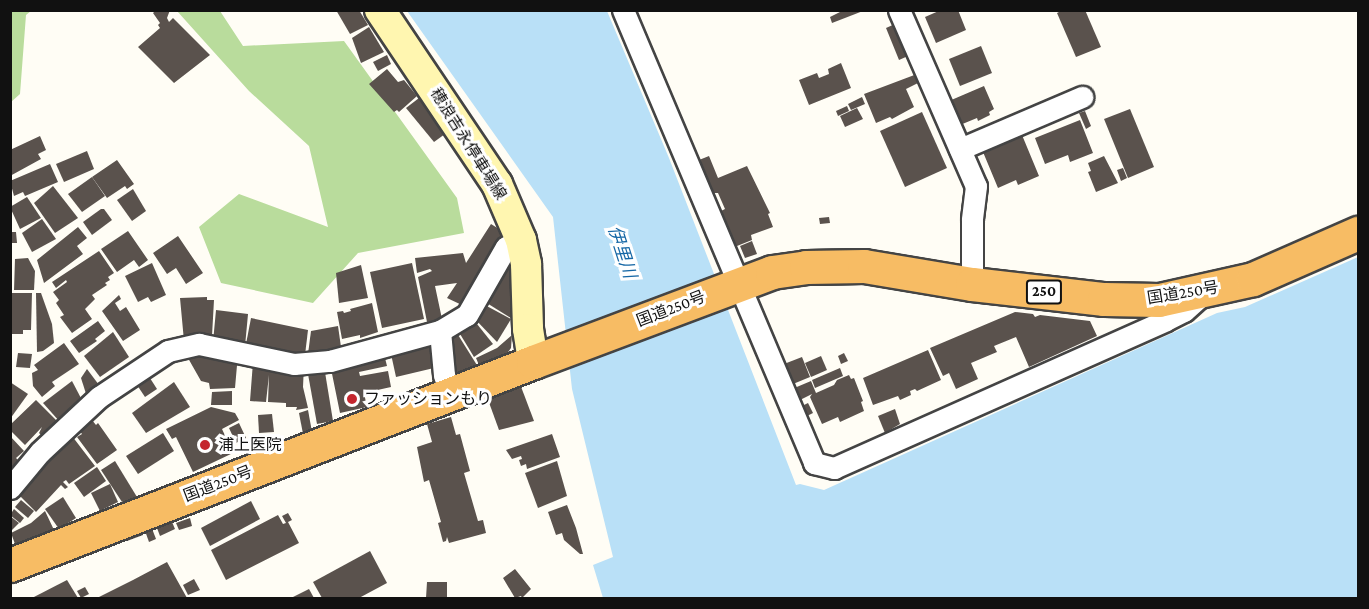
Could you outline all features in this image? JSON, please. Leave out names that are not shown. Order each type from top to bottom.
[{"type":"highway","name":"国道250号","points":[[10,565],[730,286],[772,272],[806,267],[864,266],[972,284],[1104,299],[1159,300],[1206,292],[1252,279],[1359,233]]},
{"type":"main road","name":"穂浪吉永停車場線","points":[[380,10],[497,184],[521,240],[526,264],[528,329],[542,359]]},
{"type":"street","points":[[623,10],[730,286],[814,463],[834,468],[1166,320],[1184,311],[1206,292]]},
{"type":"street","points":[[899,10],[976,186],[972,220],[972,284]]},
{"type":"street","points":[[960,148],[1082,97]]},
{"type":"street","points":[[10,488],[40,452],[99,398],[168,351],[199,344],[294,364],[330,360],[440,331],[467,315],[506,247],[521,240]]},
{"type":"street","points":[[440,331],[444,375],[450,394]]},
{"type":"green space","points":[[11,10],[31,11],[26,15],[20,94],[11,102]]},
{"type":"green space","points":[[177,11],[220,11],[243,46],[344,41],[457,198],[464,233],[358,253],[313,303],[221,283],[199,227],[239,194],[328,227],[309,146],[249,91]]},
{"type":"water","name":"伊里川","points":[[407,11],[607,11],[669,158],[796,485],[824,490],[1217,313],[1245,307],[1358,257],[1358,598],[603,598],[593,565],[613,557],[572,389],[553,217]]},
{"type":"building","points":[[156,10],[170,10],[167,18],[169,22],[173,18],[210,55],[174,83],[138,47],[160,28],[158,25],[160,23],[153,13]]},
{"type":"building","points":[[336,10],[359,10],[368,25],[350,34]]},
{"type":"building","points":[[844,10],[863,11],[832,23],[830,17]]},
{"type":"building","points":[[941,10],[958,10],[966,30],[936,43],[925,17]]},
{"type":"building","points":[[1063,10],[1085,10],[1101,47],[1076,57],[1057,13]]},
{"type":"building","points":[[895,24],[908,56],[899,60],[886,28]]},
{"type":"building","points":[[369,27],[384,52],[361,63],[352,38]]},
{"type":"building","points":[[981,46],[992,73],[960,86],[949,59]]},
{"type":"building","points":[[387,55],[391,64],[378,71],[373,62]]},
{"type":"building","points":[[841,63],[851,88],[809,105],[799,80],[817,73],[819,78],[829,74],[828,69]]},
{"type":"building","points":[[387,69],[398,82],[404,80],[417,96],[399,112],[397,110],[394,112],[369,84]]},
{"type":"building","points":[[917,74],[920,82],[906,89],[914,107],[892,119],[890,117],[876,123],[864,94]]},
{"type":"building","points":[[984,86],[994,109],[989,112],[990,115],[978,121],[977,118],[960,125],[949,101]]},
{"type":"building","points":[[862,97],[865,104],[851,110],[848,104]]},
{"type":"building","points":[[422,98],[445,134],[434,142],[406,108]]},
{"type":"building","points":[[847,106],[849,111],[838,116],[836,111]]},
{"type":"building","points":[[857,108],[863,119],[845,127],[840,116]]},
{"type":"building","points":[[1130,109],[1154,167],[1128,178],[1104,119]]},
{"type":"building","points":[[1085,111],[1091,126],[1086,129],[1079,113]]},
{"type":"building","points":[[922,112],[947,168],[905,187],[880,131]]},
{"type":"building","points":[[1080,120],[1093,153],[1070,162],[1068,155],[1045,164],[1035,138]]},
{"type":"building","points":[[1022,135],[1039,176],[1018,185],[1016,180],[998,188],[983,152]]},
{"type":"building","points":[[40,136],[46,150],[38,154],[41,159],[10,176],[10,150]]},
{"type":"building","points":[[87,151],[94,169],[64,182],[56,164]]},
{"type":"building","points":[[709,156],[718,178],[747,166],[770,213],[768,214],[773,227],[751,235],[752,240],[732,248],[719,212],[725,209],[718,193],[711,193],[694,162]]},
{"type":"building","points":[[1104,156],[1118,183],[1096,192],[1088,172],[1091,171],[1088,163]]},
{"type":"building","points":[[117,160],[134,184],[127,189],[125,186],[107,198],[92,177]]},
{"type":"building","points":[[50,164],[58,182],[25,196],[23,192],[14,196],[10,181]]},
{"type":"building","points":[[1123,168],[1127,178],[1121,181],[1117,170]]},
{"type":"building","points":[[92,177],[105,196],[82,212],[68,194]]},
{"type":"building","points":[[53,186],[78,218],[55,233],[34,203]]},
{"type":"building","points":[[133,189],[146,211],[132,221],[117,200]]},
{"type":"building","points":[[27,197],[41,218],[20,229],[10,207]]},
{"type":"building","points":[[104,209],[112,220],[92,235],[83,222]]},
{"type":"building","points":[[829,217],[830,223],[820,224],[819,218]]},
{"type":"building","points":[[42,219],[56,239],[32,252],[22,233]]},
{"type":"building","points":[[491,224],[499,229],[502,235],[464,306],[447,298],[457,283],[435,286],[442,319],[427,322],[418,277],[432,271],[430,269],[417,273],[415,258],[463,253],[466,263]]},
{"type":"building","points":[[78,227],[87,238],[77,246],[83,254],[44,283],[37,260]]},
{"type":"building","points":[[128,231],[148,260],[139,267],[134,260],[117,272],[101,249]]},
{"type":"building","points":[[10,232],[16,232],[17,243],[10,243]]},
{"type":"building","points":[[178,236],[203,273],[186,284],[176,268],[167,274],[153,253]]},
{"type":"building","points":[[752,241],[757,254],[745,258],[740,246]]},
{"type":"building","points":[[99,251],[114,273],[108,277],[110,280],[105,283],[107,285],[92,295],[95,299],[85,309],[92,319],[72,333],[60,317],[64,315],[56,303],[59,300],[53,292],[67,282],[66,280],[56,288],[52,282]]},
{"type":"building","points":[[28,258],[35,271],[34,290],[14,290],[15,259]]},
{"type":"building","points":[[509,259],[512,307],[511,318],[482,300]]},
{"type":"building","points":[[152,263],[166,295],[151,302],[148,297],[138,302],[125,276]]},
{"type":"building","points":[[412,263],[424,319],[382,328],[370,272]]},
{"type":"building","points":[[361,265],[368,298],[339,303],[336,273]]},
{"type":"building","points":[[11,293],[32,293],[31,330],[23,330],[23,334],[11,334]]},
{"type":"building","points":[[36,293],[41,293],[52,324],[54,343],[43,351],[37,352]]},
{"type":"building","points":[[119,295],[121,299],[115,303],[120,311],[126,307],[140,330],[123,341],[102,311]]},
{"type":"building","points":[[207,297],[207,300],[214,300],[212,336],[184,341],[180,298]]},
{"type":"building","points":[[372,303],[378,332],[360,338],[360,335],[342,339],[337,312],[343,311],[344,313]]},
{"type":"building","points":[[483,304],[511,319],[497,342],[473,317]]},
{"type":"building","points":[[216,310],[248,314],[245,346],[213,342]]},
{"type":"building","points":[[1015,312],[1033,314],[1035,317],[1040,315],[1090,321],[1097,336],[1029,367],[1016,337],[994,346],[997,352],[971,363],[978,379],[956,389],[949,373],[943,376],[930,348]]},
{"type":"building","points":[[251,318],[308,330],[305,355],[287,355],[246,344]]},
{"type":"building","points":[[473,319],[493,344],[474,357],[457,329]]},
{"type":"building","points":[[98,321],[105,331],[95,339],[97,341],[79,353],[70,341]]},
{"type":"building","points":[[338,326],[341,347],[308,354],[311,331]]},
{"type":"building","points":[[455,330],[480,370],[456,379],[449,366],[449,335]]},
{"type":"building","points":[[113,332],[129,357],[100,377],[84,356]]},
{"type":"building","points":[[512,335],[511,348],[502,361],[481,370],[476,358],[497,348]]},
{"type":"building","points":[[430,338],[434,368],[396,377],[389,345]]},
{"type":"building","points":[[64,343],[79,364],[52,382],[55,386],[42,397],[33,386],[32,373],[38,370],[34,365]]},
{"type":"building","points":[[383,350],[387,366],[359,372],[360,376],[388,371],[391,387],[364,393],[367,407],[340,413],[329,359]]},
{"type":"building","points":[[928,350],[941,380],[917,391],[915,389],[910,391],[911,395],[900,400],[898,396],[873,405],[863,378]]},
{"type":"building","points":[[184,351],[238,354],[235,388],[210,389],[209,383],[201,381]]},
{"type":"building","points":[[18,353],[32,354],[30,368],[16,367]]},
{"type":"building","points":[[844,353],[848,361],[841,364],[838,356]]},
{"type":"building","points":[[821,356],[827,370],[811,377],[805,363]]},
{"type":"building","points":[[802,357],[810,377],[793,384],[784,364]]},
{"type":"building","points":[[323,360],[333,421],[317,424],[306,363]]},
{"type":"building","points":[[253,362],[304,365],[303,387],[308,408],[296,410],[297,407],[286,407],[286,403],[268,402],[269,375],[266,402],[250,401]]},
{"type":"building","points":[[840,368],[843,376],[815,388],[812,380]]},
{"type":"building","points":[[87,369],[102,389],[88,400],[81,378]]},
{"type":"building","points":[[148,375],[157,389],[145,397],[133,379]]},
{"type":"building","points":[[849,375],[851,379],[854,378],[863,401],[861,402],[864,411],[840,422],[838,417],[822,424],[810,397],[812,394],[798,401],[792,389],[811,381],[816,393]]},
{"type":"building","points":[[72,381],[83,402],[60,422],[43,403]]},
{"type":"building","points":[[10,382],[28,394],[10,419]]},
{"type":"building","points":[[174,382],[190,407],[146,433],[132,413]]},
{"type":"building","points":[[520,384],[534,421],[499,430],[487,397]]},
{"type":"building","points":[[232,391],[232,405],[211,405],[212,392]]},
{"type":"building","points":[[36,400],[57,421],[42,436],[39,433],[42,427],[25,445],[10,430],[10,425]]},
{"type":"building","points":[[808,403],[813,413],[805,417],[800,407]]},
{"type":"building","name":"浦上医院","points":[[211,407],[235,413],[239,420],[222,429],[233,453],[193,472],[176,437],[172,439],[166,429]]},
{"type":"building","points":[[895,409],[900,424],[885,433],[878,416]]},
{"type":"building","points":[[308,410],[312,432],[303,434],[299,413]]},
{"type":"building","points":[[272,414],[274,432],[259,433],[258,415]]},
{"type":"building","points":[[451,417],[456,435],[460,434],[470,471],[464,473],[478,521],[483,520],[486,533],[449,543],[447,537],[443,542],[438,523],[441,522],[429,480],[424,482],[417,447],[432,442],[427,424]]},
{"type":"building","points":[[92,420],[96,425],[98,423],[117,450],[97,464],[77,437],[82,434],[79,430]]},
{"type":"building","points":[[239,423],[246,438],[236,443],[229,428]]},
{"type":"building","points":[[163,433],[174,451],[138,474],[126,456]]},
{"type":"building","points":[[552,434],[560,457],[527,469],[526,464],[521,466],[519,460],[522,459],[521,456],[512,459],[506,450]]},
{"type":"building","points":[[10,436],[24,451],[16,458],[20,462],[10,472]]},
{"type":"building","points":[[72,436],[95,466],[69,484],[66,480],[63,482],[68,487],[65,489],[61,485],[36,512],[11,487]]},
{"type":"building","points":[[115,461],[137,497],[122,502],[101,470]]},
{"type":"building","points":[[557,461],[567,496],[538,508],[525,473]]},
{"type":"building","points":[[97,467],[106,481],[84,497],[74,483]]},
{"type":"building","points":[[110,484],[118,502],[100,511],[91,493]]},
{"type":"building","points":[[63,497],[76,518],[59,529],[45,509]]},
{"type":"building","points":[[21,500],[34,511],[28,518],[15,507]]},
{"type":"building","points":[[251,501],[260,519],[210,546],[201,528]]},
{"type":"building","points":[[567,505],[583,554],[564,540],[562,533],[556,535],[548,512]]},
{"type":"building","points":[[14,509],[24,518],[20,523],[10,515]]},
{"type":"building","points":[[45,511],[54,530],[15,544],[11,533],[31,523]]},
{"type":"building","points":[[288,513],[292,520],[288,522],[299,543],[226,580],[211,550],[278,515],[283,524],[286,523],[282,516]]},
{"type":"building","points":[[10,516],[19,523],[10,532]]},
{"type":"building","points":[[190,518],[192,526],[179,530],[176,523]]},
{"type":"building","points":[[172,522],[175,529],[160,536],[157,528]]},
{"type":"building","points":[[151,526],[156,539],[149,542],[144,528]]},
{"type":"building","points":[[141,529],[143,535],[127,541],[125,535]]},
{"type":"building","points":[[370,551],[387,583],[359,598],[322,598],[313,582]]},
{"type":"building","points":[[167,562],[187,598],[97,598],[133,580]]},
{"type":"building","points":[[515,569],[531,589],[522,598],[521,596],[515,598],[503,578]]},
{"type":"building","points":[[194,579],[200,590],[188,595],[183,585]]},
{"type":"building","points":[[67,580],[78,598],[32,598]]},
{"type":"building","points":[[427,582],[447,582],[447,598],[426,598]]},
{"type":"building","points":[[85,587],[89,594],[81,598],[77,591]]},
{"type":"building","points":[[309,589],[314,598],[291,598]]},
{"type":"place","name":"ファッションもり","points":[[352,399]]},
{"type":"place","name":"浦上医院","points":[[205,445]]}]
